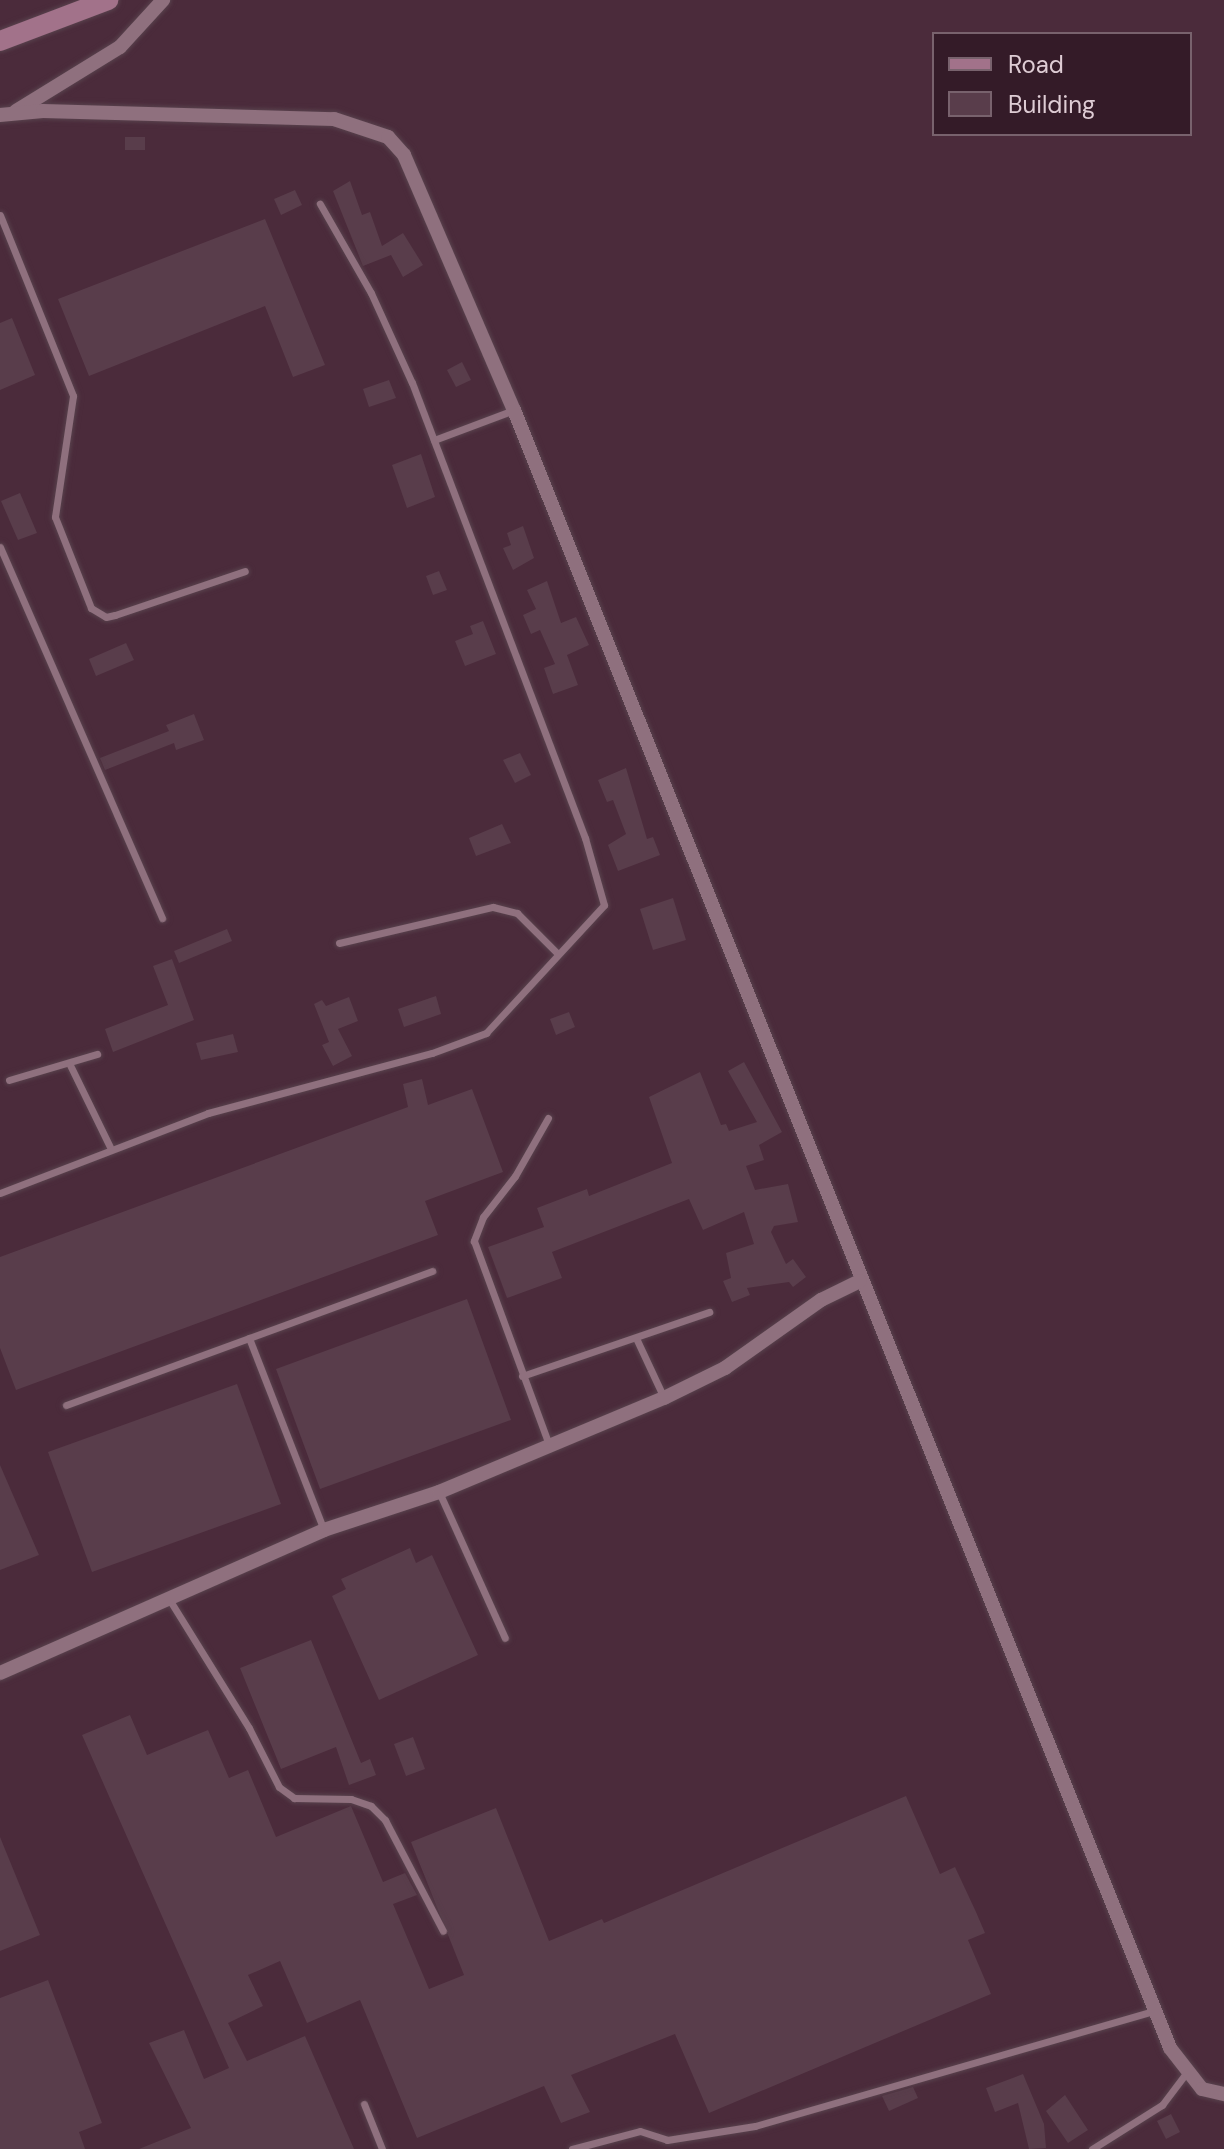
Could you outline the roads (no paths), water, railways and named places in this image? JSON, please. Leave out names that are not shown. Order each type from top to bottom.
[{"type":"main road","points":[[0,41],[108,0]]},
{"type":"street","points":[[6,114],[120,47],[163,0]]},
{"type":"street","points":[[6,114],[303,116],[360,124],[388,137],[404,155],[514,410],[860,1281],[1156,2010],[1186,2073],[1202,2089],[1224,2094]]},
{"type":"street","points":[[0,1673],[324,1530],[439,1492],[664,1398],[725,1368],[821,1300],[860,1281]]},
{"type":"lane","points":[[0,1193],[110,1147],[270,1095],[465,1042],[501,1020],[556,952],[602,911],[603,889],[434,440],[392,335],[320,204]]},
{"type":"lane","points":[[0,215],[73,396],[55,517],[91,608],[106,617],[115,615],[245,571]]},
{"type":"lane","points":[[434,440],[514,410]]},
{"type":"lane","points":[[0,547],[162,918]]},
{"type":"lane","points":[[339,943],[493,907],[517,913],[556,952]]},
{"type":"lane","points":[[9,1080],[70,1065],[97,1054]]},
{"type":"lane","points":[[70,1065],[110,1147]]},
{"type":"lane","points":[[548,1118],[515,1176],[483,1217],[474,1241],[549,1445]]},
{"type":"lane","points":[[66,1405],[432,1271]]},
{"type":"lane","points":[[522,1376],[709,1312]]},
{"type":"lane","points":[[249,1338],[324,1530]]},
{"type":"lane","points":[[636,1338],[664,1398]]},
{"type":"lane","points":[[439,1492],[505,1638]]},
{"type":"lane","points":[[169,1599],[279,1787],[294,1798],[351,1799],[371,1806],[385,1820],[443,1931]]},
{"type":"lane","points":[[572,2149],[640,2131],[667,2140],[755,2126],[1156,2010]]},
{"type":"lane","points":[[1092,2149],[1162,2105],[1186,2073]]},
{"type":"lane","points":[[364,2104],[382,2149]]}]
